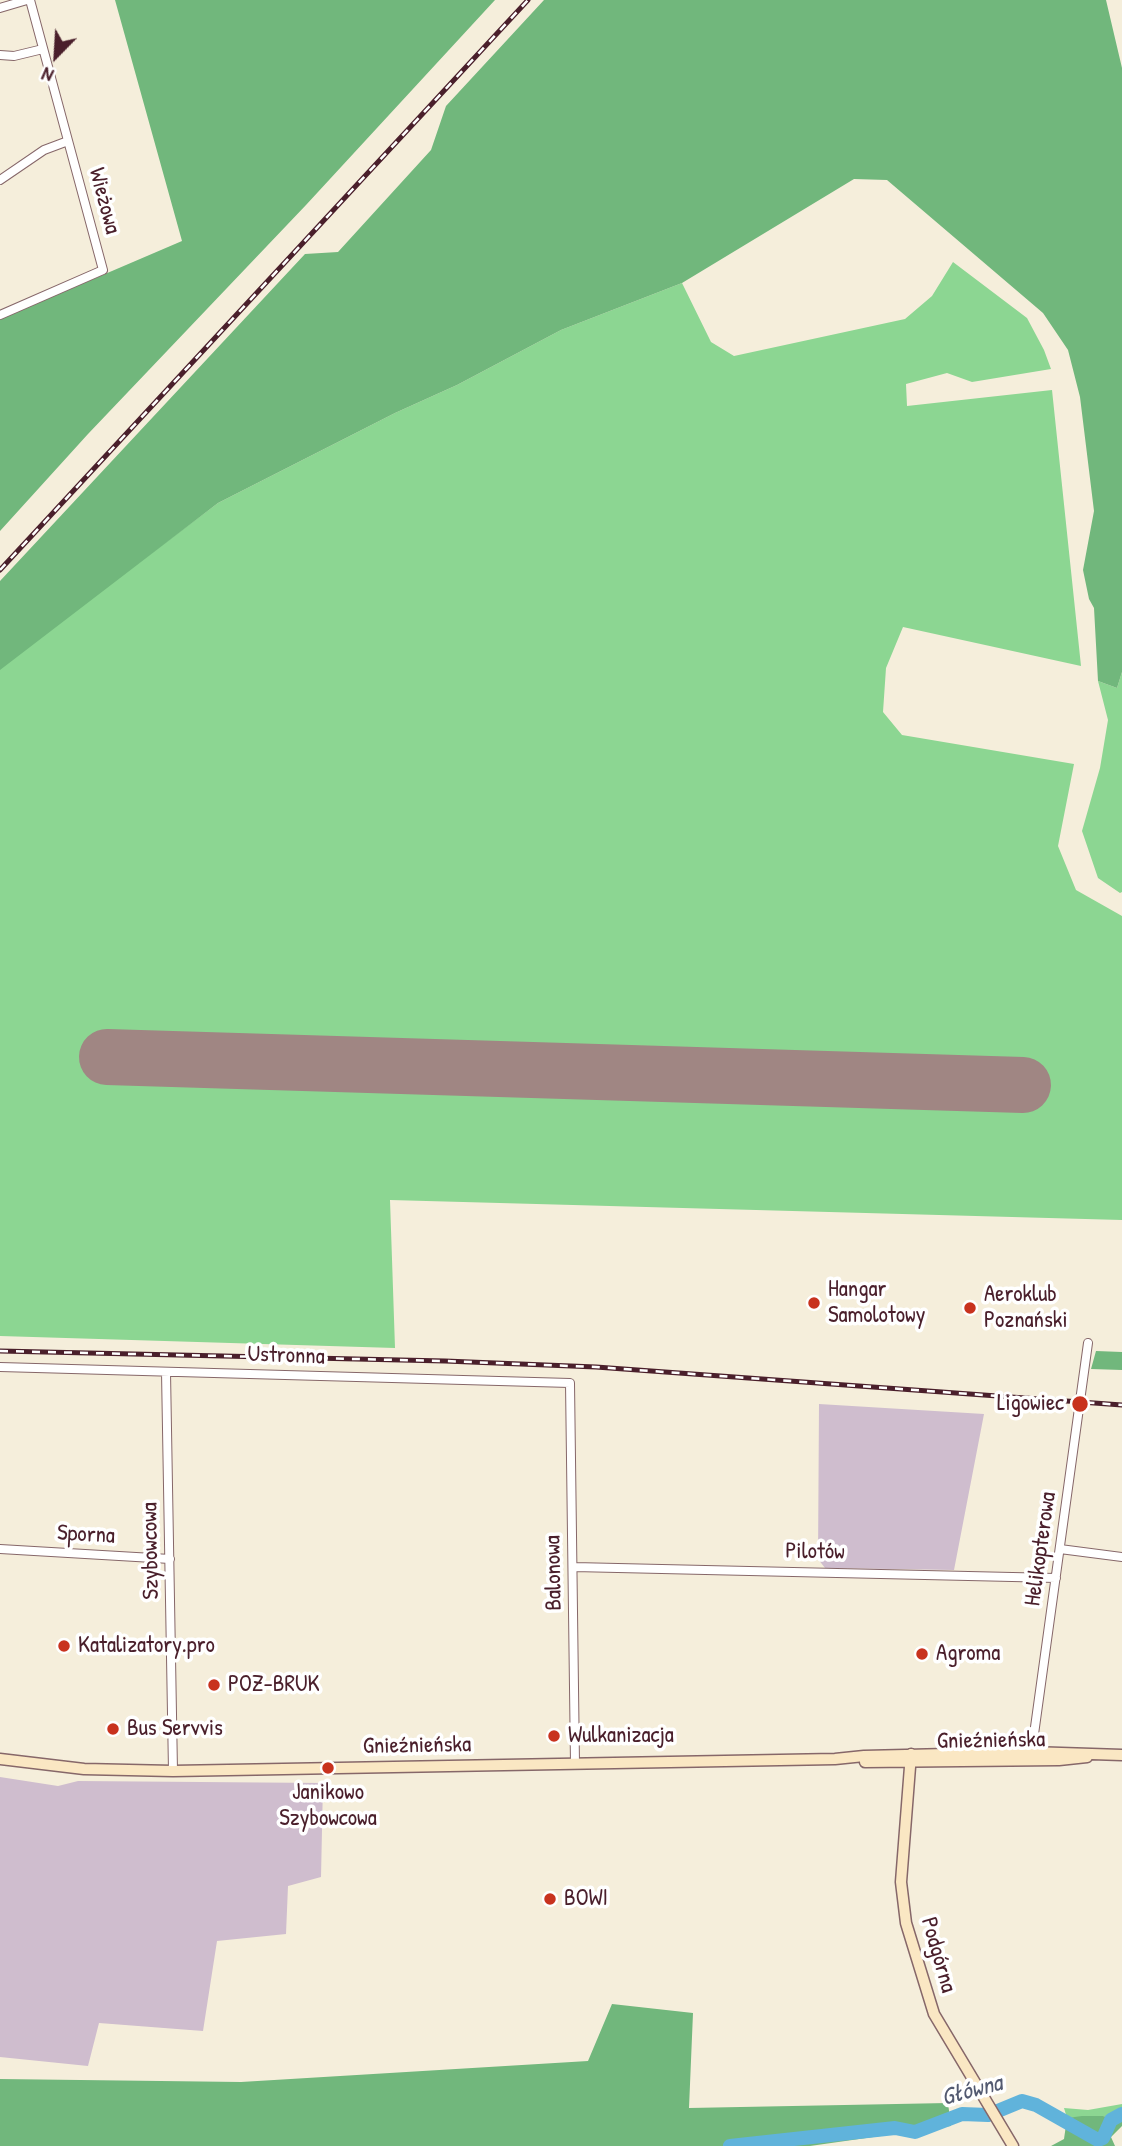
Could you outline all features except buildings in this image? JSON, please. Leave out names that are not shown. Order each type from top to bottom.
[{"type":"main road","name":"Gnieźnieńska","points":[[0,1759],[84,1769],[173,1771],[1031,1756],[1071,1760],[1122,1755]]},
{"type":"main road","name":"Podgórna","points":[[911,1758],[901,1882],[906,1923],[934,2014],[1013,2146]]},
{"type":"street","name":"Wieżowa","points":[[0,8],[28,0],[103,270],[0,315]]},
{"type":"street","points":[[0,55],[14,56],[43,49]]},
{"type":"street","name":"Wieżowa","points":[[0,180],[44,150],[68,141]]},
{"type":"street","name":"Helikopterowa","points":[[1031,1756],[1088,1343]]},
{"type":"street","name":"Ustronna","points":[[0,1367],[570,1383]]},
{"type":"street","name":"Szybowcowa","points":[[166,1372],[173,1771]]},
{"type":"street","name":"Balonowa","points":[[570,1383],[575,1764]]},
{"type":"street","name":"Sporna","points":[[0,1549],[170,1559]]},
{"type":"street","points":[[1060,1549],[1122,1556]]},
{"type":"street","name":"Pilotów","points":[[574,1567],[1056,1578]]},
{"type":"shaded area","points":[[819,1404],[984,1414],[954,1570],[825,1568],[818,1559]]},
{"type":"shaded area","points":[[0,1777],[58,1786],[78,1781],[323,1783],[321,1877],[288,1886],[286,1934],[217,1941],[203,2031],[99,2023],[88,2066],[0,2057]]},
{"type":"green space","points":[[115,0],[495,0],[0,531],[0,319],[182,241]]},
{"type":"green space","points":[[544,0],[1106,0],[1122,68],[1122,672],[1117,688],[1098,681],[1094,608],[1089,599],[1083,570],[1094,511],[1080,397],[1068,350],[1043,313],[887,180],[854,179],[682,283],[561,330],[457,385],[395,413],[218,503],[0,670],[0,581],[305,254],[338,252],[431,150],[446,106]]},
{"type":"green space","points":[[953,262],[1027,318],[1051,369],[972,382],[947,373],[906,384],[907,406],[1052,390],[1081,666],[903,627],[886,668],[883,712],[902,735],[1074,764],[1058,846],[1076,890],[1122,916],[1122,1220],[390,1200],[395,1348],[0,1336],[0,667],[218,503],[395,413],[457,385],[561,330],[682,283],[711,342],[734,356],[905,319],[932,296]]},
{"type":"green space","points":[[1122,672],[1120,893],[1098,878],[1082,831],[1100,768],[1108,720],[1098,681],[1117,688]]},
{"type":"green space","points":[[1096,1351],[1122,1352],[1122,1370],[1091,1369]]},
{"type":"green space","points":[[612,2004],[693,2013],[689,2108],[948,2103],[951,2126],[810,2146],[0,2146],[0,2079],[241,2082],[588,2061]]},
{"type":"green space","points":[[1122,2104],[1122,2121],[1102,2116],[1067,2118],[1064,2108],[1088,2110]]},
{"type":"green space","points":[[1103,2116],[1122,2121],[1122,2126],[1111,2137],[1115,2146],[1051,2146],[1064,2139],[1067,2118]]},
{"type":"waterway","name":"Główna","points":[[730,2146],[895,2128],[915,2132],[962,2114],[988,2115],[1022,2101],[1036,2105],[1098,2140],[1103,2138],[1111,2120],[1122,2114]]},
{"type":"runway","points":[[107,1057],[1023,1085]]},
{"type":"railway","points":[[0,570],[528,0]]},
{"type":"railway","points":[[0,1351],[596,1367],[1122,1405]]},
{"type":"place","name":"Hangar Samolotowy","points":[[814,1303]]},
{"type":"place","name":"Aeroklub Poznański","points":[[970,1308]]},
{"type":"place","name":"Ligowiec","points":[[1080,1404]]},
{"type":"place","name":"Katalizatory.pro","points":[[64,1646]]},
{"type":"place","name":"Agroma","points":[[922,1654]]},
{"type":"place","name":"POZ-BRUK","points":[[214,1685]]},
{"type":"place","name":"Bus Servvis","points":[[113,1729]]},
{"type":"place","name":"Wulkanizacja","points":[[554,1736]]},
{"type":"place","name":"Janikowo Szybowcowa","points":[[328,1768]]},
{"type":"place","name":"BOWI","points":[[550,1899]]}]
